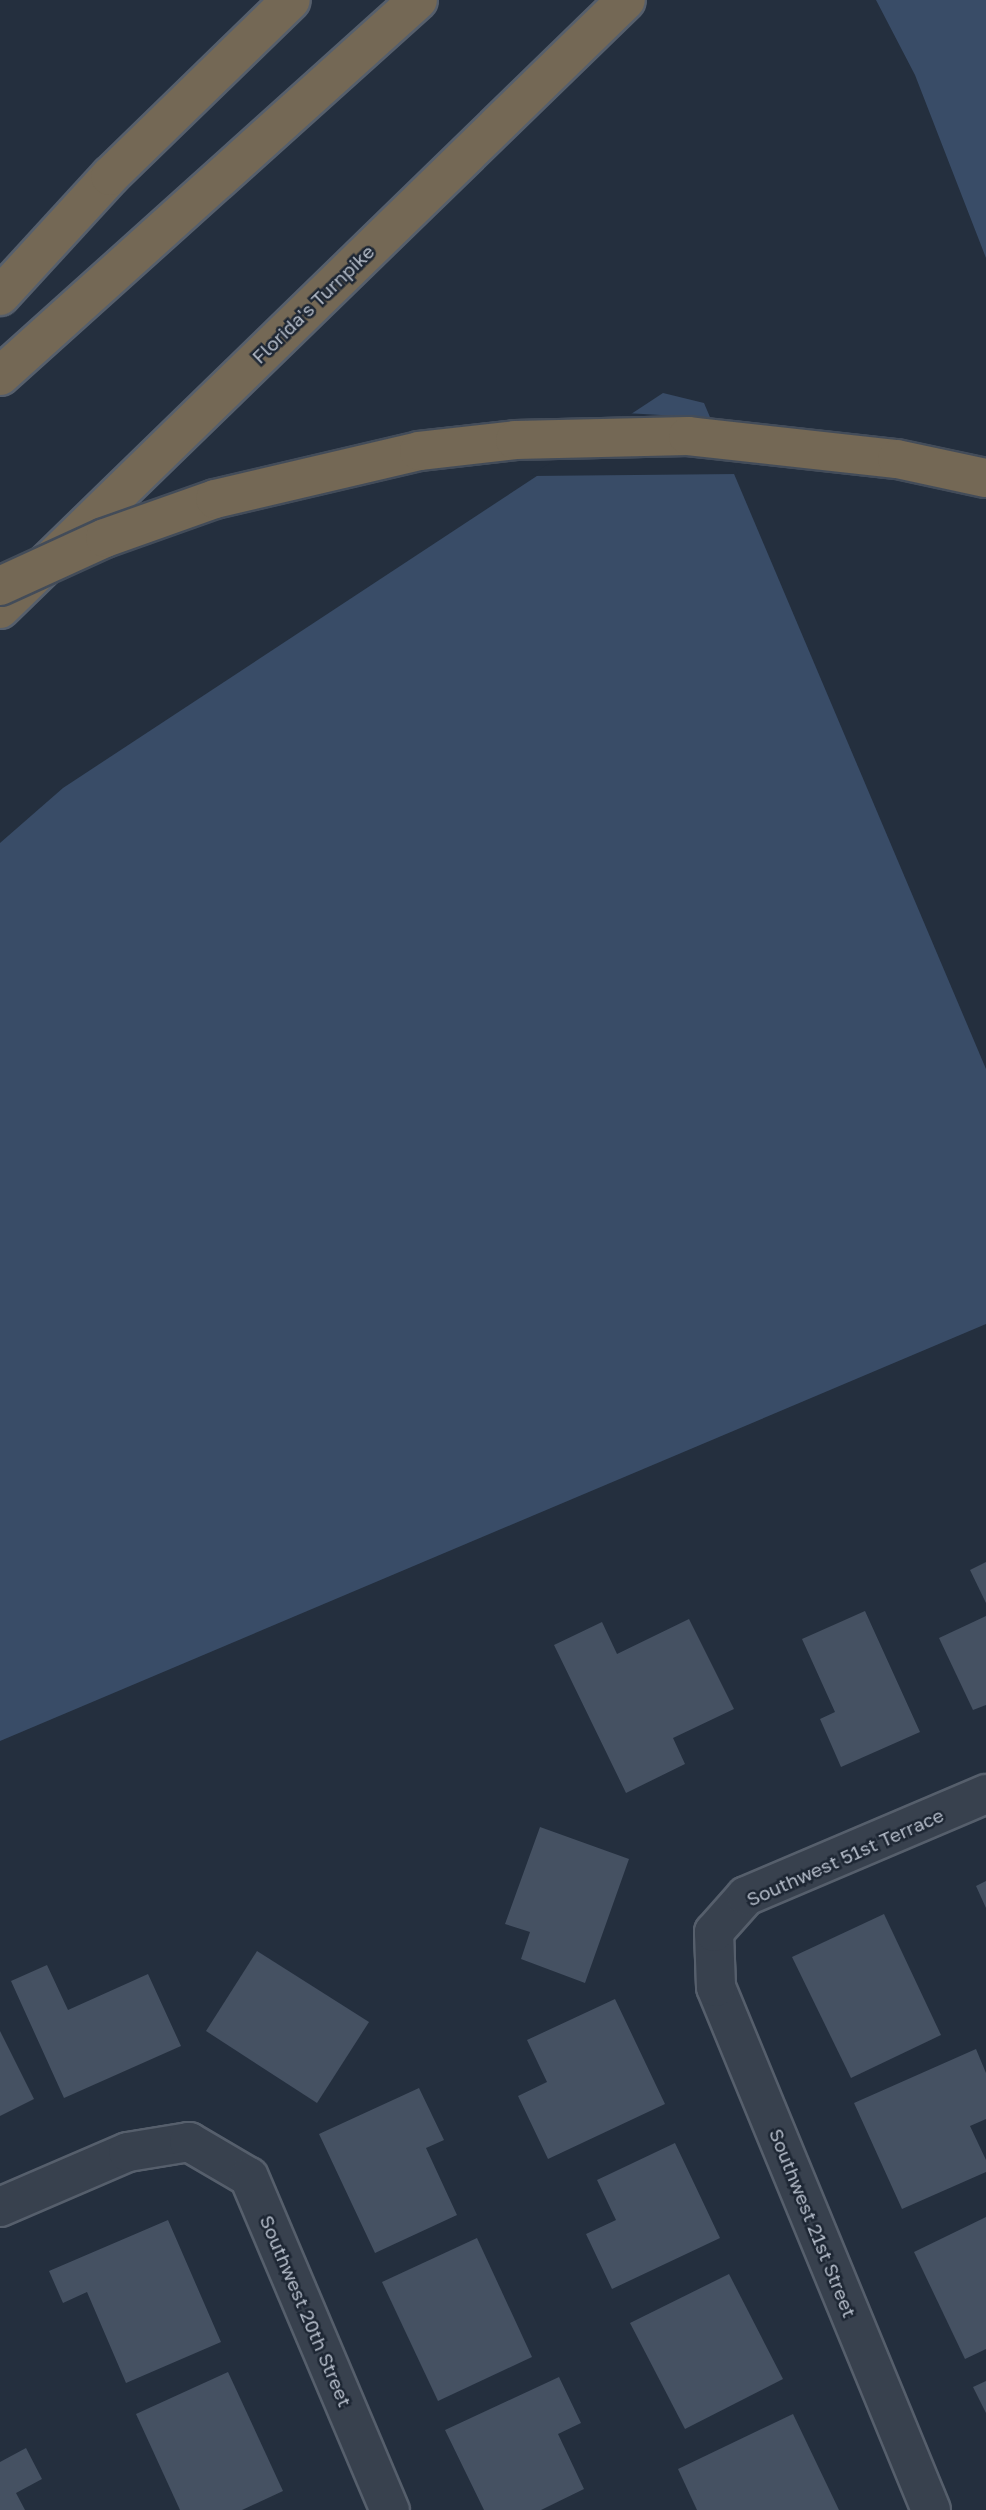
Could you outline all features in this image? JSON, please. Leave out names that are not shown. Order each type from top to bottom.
[{"type":"highway","points":[[0,296],[110,176],[290,0]]},
{"type":"highway","points":[[0,376],[418,0]]},
{"type":"highway","name":"Florida's Turnpike","points":[[0,609],[626,0]]},
{"type":"highway","points":[[0,586],[105,538],[215,499],[419,451],[515,440],[688,436],[897,459],[986,478]]},
{"type":"street","name":"Southwest 51st Terrace","points":[[714,1933],[746,1896],[986,1794]]},
{"type":"street","name":"Southwest 21st Street","points":[[714,1933],[716,1987],[931,2510]]},
{"type":"street","name":"Southwest 20th Street","points":[[0,2207],[128,2152],[189,2142],[250,2178],[390,2510]]},
{"type":"water","points":[[876,0],[986,0],[986,258],[915,75]]},
{"type":"water","points":[[663,393],[704,403],[986,1069],[986,1324],[0,1741],[0,843],[63,788]]},
{"type":"pier","points":[[625,413],[714,418],[738,474],[530,476]]},
{"type":"building","points":[[986,1562],[986,1603],[970,1570]]},
{"type":"building","points":[[865,1611],[920,1732],[841,1767],[820,1719],[835,1712],[802,1639]]},
{"type":"building","points":[[986,1616],[986,1705],[973,1710],[939,1638]]},
{"type":"building","points":[[689,1619],[734,1709],[673,1738],[685,1764],[626,1793],[554,1645],[602,1622],[617,1654]]},
{"type":"building","points":[[540,1827],[629,1859],[585,1983],[521,1959],[530,1932],[505,1924]]},
{"type":"building","points":[[986,1881],[986,1908],[976,1886]]},
{"type":"building","points":[[884,1914],[941,2035],[851,2078],[792,1957]]},
{"type":"building","points":[[257,1951],[369,2022],[317,2103],[206,2031]]},
{"type":"building","points":[[47,1965],[68,2010],[148,1974],[181,2046],[64,2098],[11,1981]]},
{"type":"building","points":[[615,1999],[665,2104],[548,2159],[518,2096],[547,2082],[527,2040]]},
{"type":"building","points":[[0,2031],[34,2099],[0,2116]]},
{"type":"building","points":[[976,2049],[986,2073],[986,2119],[970,2126],[986,2160],[986,2172],[902,2209],[854,2103]]},
{"type":"building","points":[[419,2088],[444,2140],[426,2148],[457,2215],[375,2253],[319,2134]]},
{"type":"building","points":[[675,2143],[720,2238],[612,2289],[586,2234],[616,2220],[597,2180]]},
{"type":"building","points":[[986,2217],[986,2349],[965,2359],[914,2252]]},
{"type":"building","points":[[168,2220],[221,2342],[126,2383],[87,2292],[63,2303],[49,2271]]},
{"type":"building","points":[[477,2238],[532,2357],[438,2401],[382,2282]]},
{"type":"building","points":[[729,2274],[783,2379],[685,2429],[630,2323]]},
{"type":"building","points":[[228,2372],[283,2491],[242,2510],[180,2510],[136,2414]]},
{"type":"building","points":[[559,2377],[581,2423],[558,2434],[584,2489],[541,2510],[484,2510],[445,2430]]},
{"type":"building","points":[[986,2381],[986,2413],[973,2387]]},
{"type":"building","points":[[793,2414],[839,2510],[697,2510],[678,2469]]},
{"type":"building","points":[[26,2448],[42,2479],[16,2493],[25,2510],[0,2510],[0,2462]]}]
